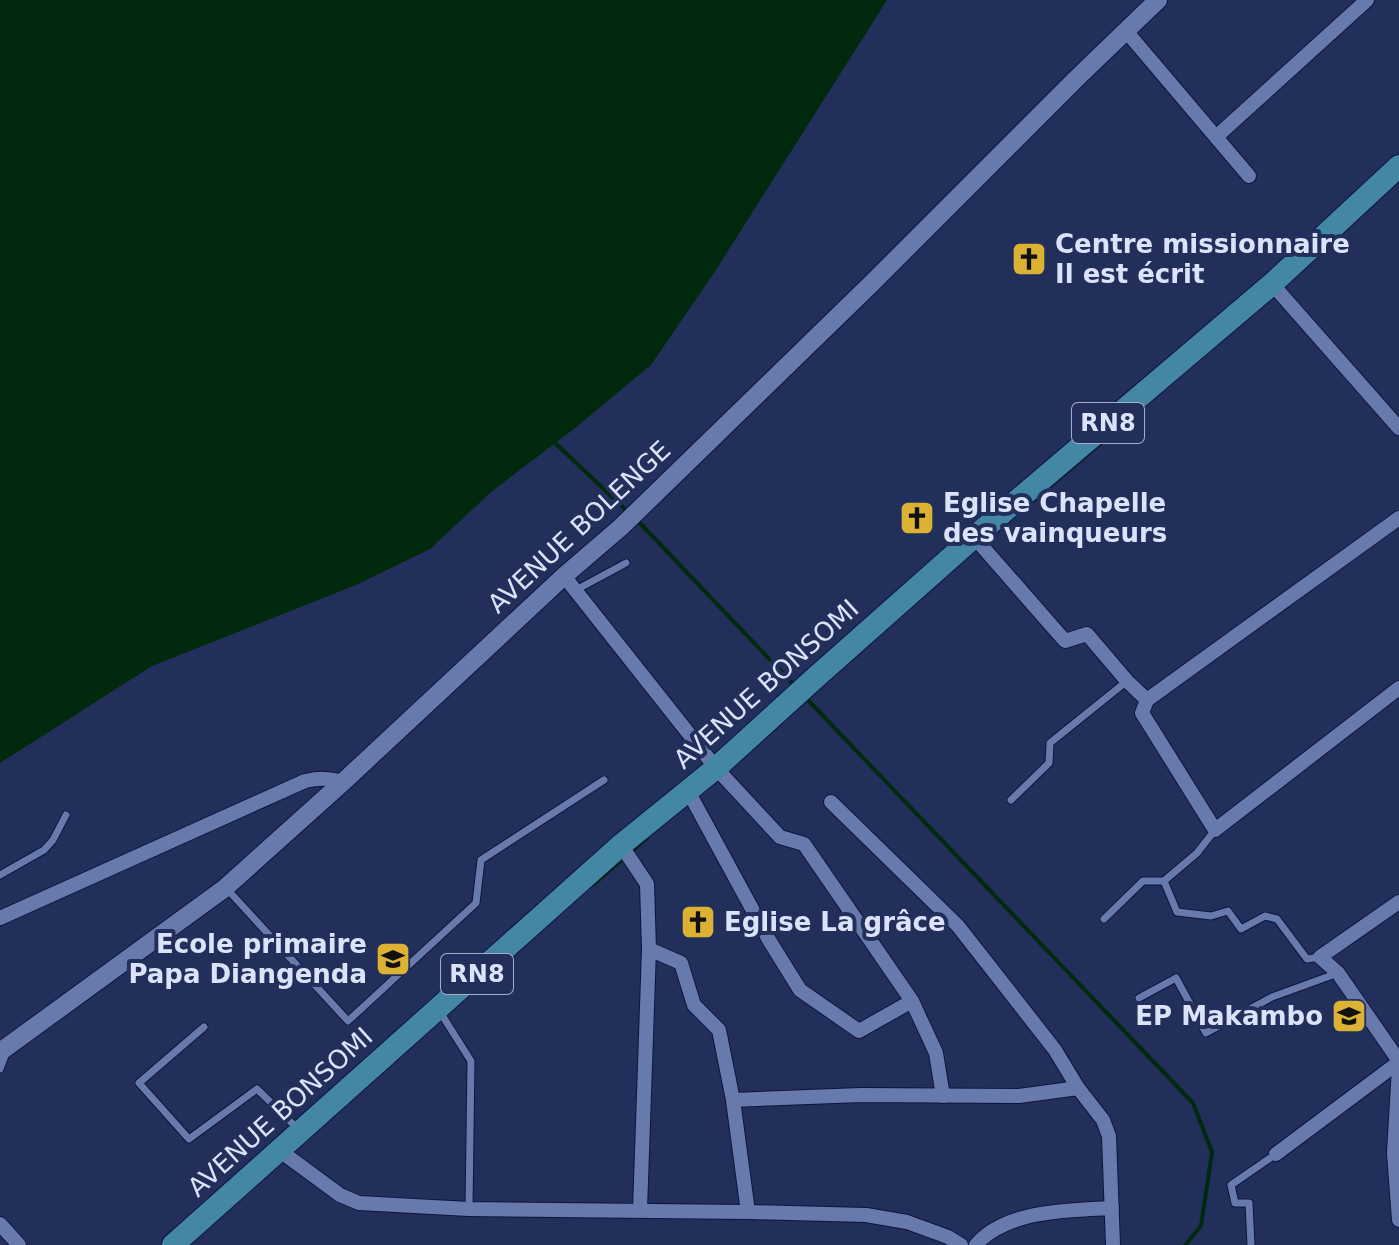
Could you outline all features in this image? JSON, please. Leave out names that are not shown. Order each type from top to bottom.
[{"type":"main road","name":"AVENUE BONSOMI","points":[[173,1245],[621,845],[716,768],[974,537],[1272,284],[1396,174]]},
{"type":"street","name":"AVENUE BOLENGE","points":[[4,1049],[225,888],[570,583],[650,498],[1158,0]]},
{"type":"street","points":[[1216,137],[1367,0]]},
{"type":"street","points":[[1126,31],[1249,176]]},
{"type":"street","points":[[1272,284],[1399,428]]},
{"type":"street","points":[[1399,518],[1147,700],[1142,713],[1215,830],[1399,688]]},
{"type":"street","points":[[974,537],[1065,641],[1087,634],[1147,700]]},
{"type":"street","points":[[570,583],[716,768],[780,837],[804,844],[912,1001],[936,1053],[943,1096]]},
{"type":"street","points":[[0,918],[305,781],[319,778],[343,782]]},
{"type":"street","points":[[688,791],[769,940],[800,990],[859,1031],[912,1001]]},
{"type":"street","points":[[831,802],[958,926],[1055,1050],[1078,1088],[1103,1120],[1109,1136],[1113,1245]]},
{"type":"street","points":[[621,845],[647,884],[649,949],[640,1210]]},
{"type":"street","points":[[1399,902],[1320,957],[1338,973],[1399,1063],[1394,1153],[1399,1220]]},
{"type":"street","points":[[649,949],[681,963],[694,1005],[719,1030],[733,1100],[748,1212]]},
{"type":"street","points":[[1276,1154],[1399,1063]]},
{"type":"street","points":[[733,1100],[861,1095],[1019,1096],[1078,1088]]},
{"type":"street","points":[[279,1150],[340,1195],[359,1203],[469,1209],[866,1215],[907,1222],[961,1245]]},
{"type":"street","points":[[976,1245],[982,1237],[1000,1226],[1030,1216],[1112,1208]]},
{"type":"street","points":[[0,1224],[19,1245]]},
{"type":"lane","points":[[570,583],[626,563]]},
{"type":"lane","points":[[1011,800],[1049,763],[1050,743],[1127,681]]},
{"type":"lane","points":[[225,888],[348,1021],[476,903],[481,860],[604,780]]},
{"type":"lane","points":[[0,875],[44,850],[66,815]]},
{"type":"lane","points":[[1104,919],[1143,881],[1164,881],[1197,853],[1215,830]]},
{"type":"lane","points":[[1164,881],[1177,912],[1211,916],[1228,911],[1241,929],[1265,916],[1277,919],[1307,959],[1320,957]]},
{"type":"lane","points":[[1139,998],[1176,978],[1206,1033],[1272,997],[1338,973]]},
{"type":"lane","points":[[438,1009],[471,1061],[469,1209]]},
{"type":"lane","points":[[204,1027],[139,1083],[189,1139],[257,1089],[300,1132]]},
{"type":"lane","points":[[0,1069],[4,1049]]},
{"type":"lane","points":[[1251,1245],[1249,1203],[1235,1203],[1231,1185],[1276,1154]]},
{"type":"shaded area","points":[[0,0],[887,0],[714,273],[651,365],[491,492],[430,549],[356,585],[152,666],[0,763]]},
{"type":"waterway","points":[[1022,510],[1113,433]]},
{"type":"waterway","points":[[553,441],[628,512]]},
{"type":"waterway","points":[[637,520],[794,685]]},
{"type":"waterway","points":[[805,697],[1193,1103],[1212,1152],[1201,1226],[1185,1245]]},
{"type":"waterway","points":[[631,852],[648,837]]},
{"type":"waterway","points":[[594,884],[624,858]]},
{"type":"place","name":"Centre missionnaire Il est écrit","points":[[1029,259]]},
{"type":"place","name":"Eglise Chapelle des vainqueurs","points":[[917,518]]},
{"type":"place","name":"Eglise La grâce","points":[[698,922]]},
{"type":"place","name":"Ecole primaire Papa Diangenda","points":[[393,959]]},
{"type":"place","name":"EP Makambo","points":[[1349,1016]]}]
